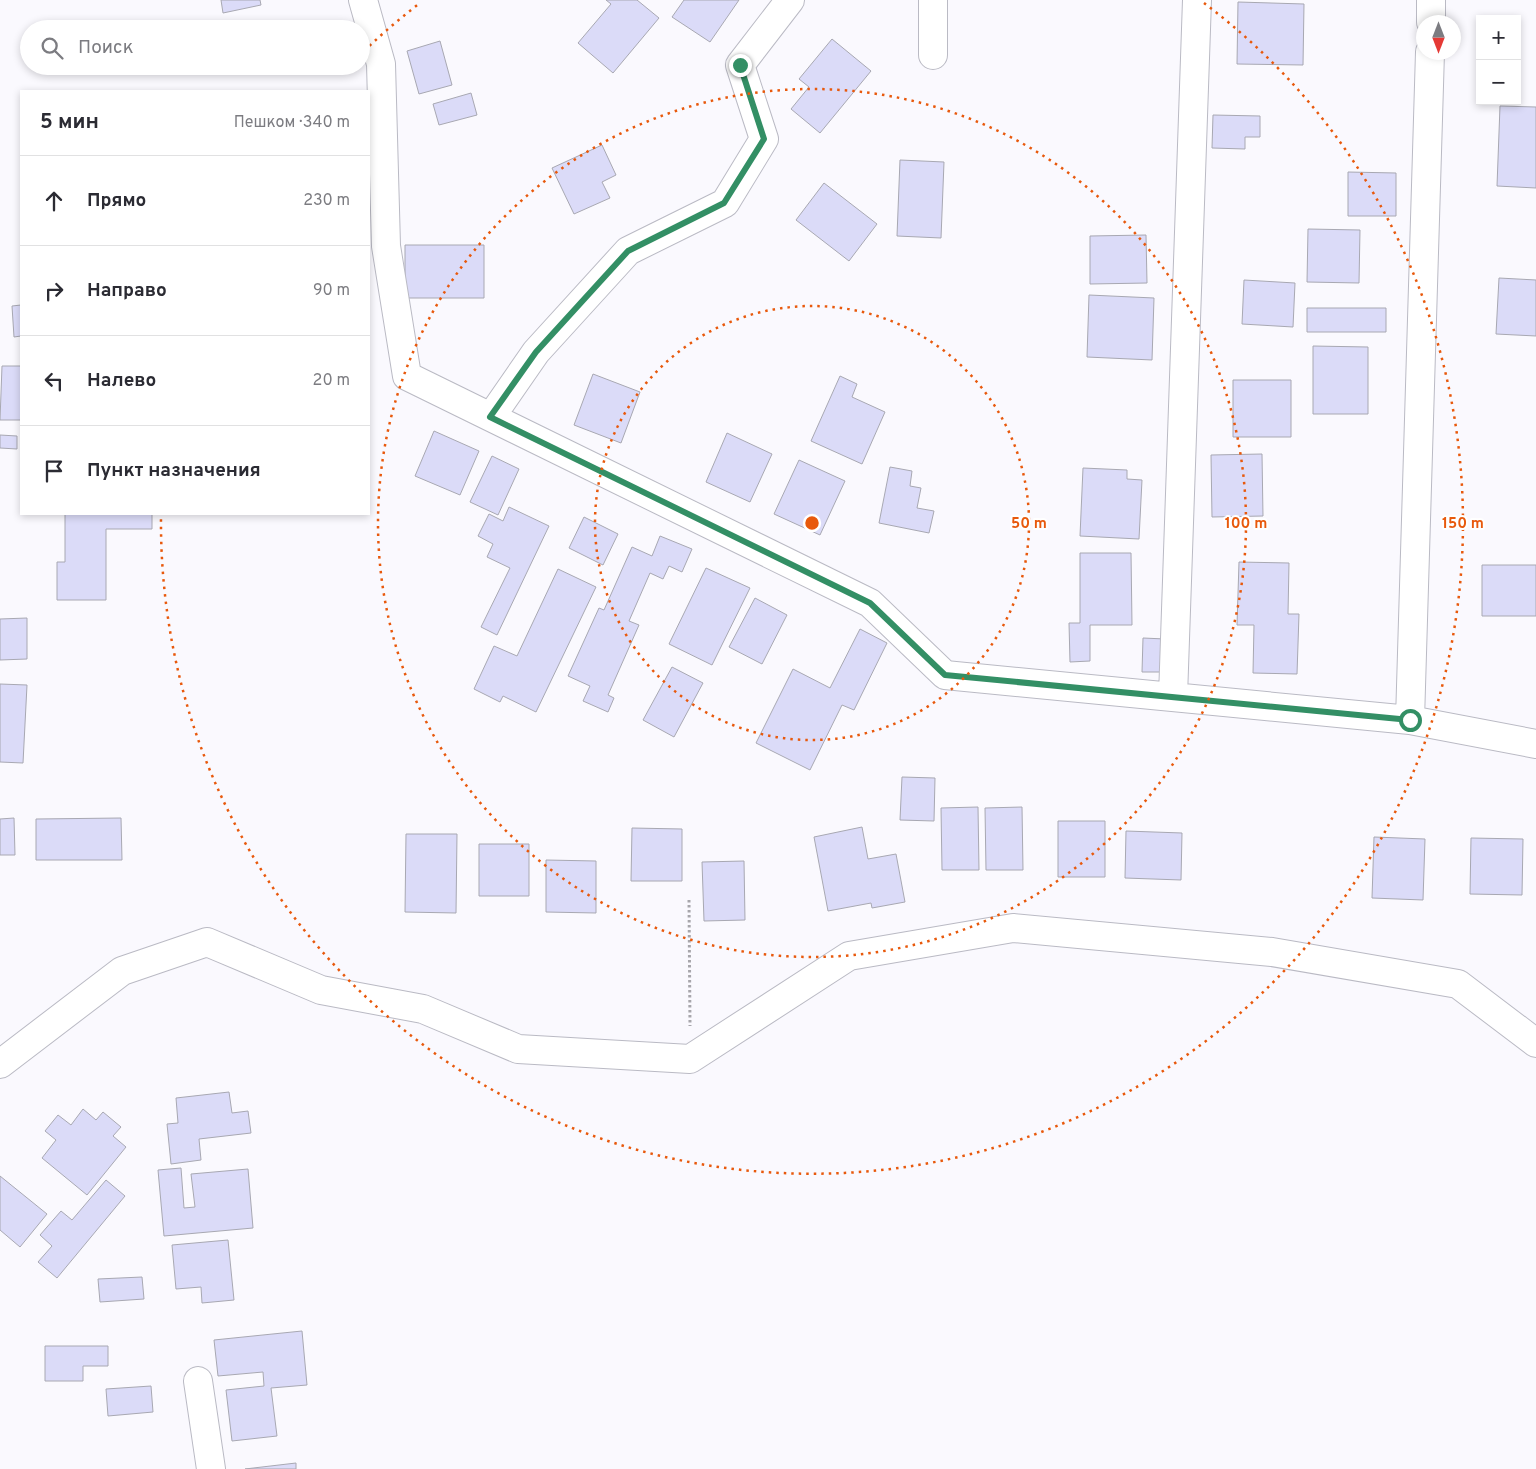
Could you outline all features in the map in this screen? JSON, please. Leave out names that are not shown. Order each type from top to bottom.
[{"type":"street","points":[[363,0],[369,20]]},
{"type":"street","points":[[490,417],[536,352],[628,251],[724,203],[764,139],[740,65],[790,0]]},
{"type":"street","points":[[933,0],[933,55]]},
{"type":"street","points":[[1173,697],[1197,0]]},
{"type":"street","points":[[1431,15],[1432,0]]},
{"type":"street","points":[[370,25],[381,64],[386,246],[407,376],[870,603],[945,675],[1410,720],[1536,744]]},
{"type":"street","points":[[1410,720],[1430,60]]},
{"type":"street","points":[[0,1064],[122,971],[207,942],[321,990],[423,1009],[518,1049],[690,1059],[849,956],[1013,928],[1272,952],[1458,984],[1536,1043]]},
{"type":"street","points":[[198,1381],[210,1469]]},
{"type":"path","points":[[689,900],[690,1059]]},
{"type":"building","points":[[221,0],[260,0],[261,5],[223,13]]},
{"type":"building","points":[[606,0],[637,0],[659,18],[613,73],[578,43],[611,4]]},
{"type":"building","points":[[684,0],[739,0],[710,42],[672,17]]},
{"type":"building","points":[[1238,2],[1304,4],[1303,65],[1237,64]]},
{"type":"building","points":[[832,39],[871,71],[820,133],[791,109],[809,87],[799,79]]},
{"type":"building","points":[[440,41],[452,85],[419,94],[407,51]]},
{"type":"building","points":[[471,93],[477,115],[439,125],[433,104]]},
{"type":"building","points":[[1500,106],[1536,107],[1536,188],[1497,186]]},
{"type":"building","points":[[1213,115],[1260,116],[1260,137],[1245,137],[1245,149],[1212,148]]},
{"type":"building","points":[[602,145],[616,175],[602,182],[610,198],[574,214],[552,168]]},
{"type":"building","points":[[900,160],[944,162],[941,238],[897,236]]},
{"type":"building","points":[[1348,172],[1396,173],[1396,216],[1348,216]]},
{"type":"building","points":[[824,183],[877,224],[849,261],[796,220]]},
{"type":"building","points":[[1308,229],[1360,230],[1359,283],[1307,282]]},
{"type":"building","points":[[1146,235],[1147,283],[1090,284],[1090,236]]},
{"type":"building","points":[[405,245],[484,245],[484,298],[405,298]]},
{"type":"building","points":[[1499,278],[1536,280],[1536,336],[1496,334]]},
{"type":"building","points":[[1244,280],[1295,283],[1293,327],[1242,324]]},
{"type":"building","points":[[1089,295],[1154,298],[1152,360],[1087,357]]},
{"type":"building","points":[[20,305],[20,336],[14,337],[12,306]]},
{"type":"building","points":[[1307,308],[1386,308],[1386,332],[1307,332]]},
{"type":"building","points":[[1313,346],[1368,347],[1368,414],[1313,414]]},
{"type":"building","points":[[2,366],[20,366],[20,420],[0,420]]},
{"type":"building","points":[[593,374],[640,392],[621,443],[574,425]]},
{"type":"building","points":[[840,376],[857,384],[852,397],[885,412],[862,464],[811,441]]},
{"type":"building","points":[[1233,380],[1291,380],[1291,437],[1233,437]]},
{"type":"building","points":[[434,431],[479,451],[460,495],[415,476]]},
{"type":"building","points":[[727,433],[772,454],[750,502],[706,482]]},
{"type":"building","points":[[0,435],[17,436],[17,449],[0,448]]},
{"type":"building","points":[[1262,454],[1263,516],[1212,517],[1211,455]]},
{"type":"building","points":[[492,456],[519,469],[498,515],[470,502]]},
{"type":"building","points":[[799,460],[845,481],[820,535],[774,514]]},
{"type":"building","points":[[890,467],[912,471],[910,486],[921,488],[917,508],[934,511],[929,533],[879,523]]},
{"type":"building","points":[[1083,468],[1127,470],[1127,479],[1142,480],[1139,539],[1080,536]]},
{"type":"building","points":[[509,507],[549,526],[497,635],[481,627],[510,568],[487,557],[493,544],[478,536],[489,514],[503,521]]},
{"type":"building","points":[[65,515],[152,515],[152,529],[106,529],[106,600],[57,600],[57,562],[65,562]]},
{"type":"building","points":[[584,517],[618,534],[603,565],[569,548]]},
{"type":"building","points":[[660,536],[692,549],[682,572],[669,566],[663,579],[650,573],[629,621],[639,625],[608,695],[614,698],[608,712],[583,701],[590,686],[568,676],[599,608],[604,610],[632,547],[652,556]]},
{"type":"building","points":[[1080,553],[1131,553],[1132,625],[1090,625],[1090,661],[1070,662],[1069,623],[1080,623]]},
{"type":"building","points":[[1239,562],[1289,563],[1288,614],[1299,614],[1297,674],[1253,673],[1254,625],[1237,625]]},
{"type":"building","points":[[1482,565],[1536,565],[1536,616],[1482,616]]},
{"type":"building","points":[[706,568],[750,588],[712,665],[669,644]]},
{"type":"building","points":[[558,569],[596,587],[536,712],[503,696],[500,702],[474,689],[494,646],[517,656]]},
{"type":"building","points":[[755,598],[787,615],[762,664],[729,647]]},
{"type":"building","points":[[27,618],[27,659],[0,660],[0,619]]},
{"type":"building","points":[[860,629],[887,643],[854,710],[842,705],[810,770],[756,743],[793,669],[830,688]]},
{"type":"building","points":[[1143,638],[1165,639],[1164,672],[1142,672]]},
{"type":"building","points":[[672,667],[703,683],[674,737],[643,720]]},
{"type":"building","points":[[0,684],[27,685],[23,763],[0,762]]},
{"type":"building","points":[[902,777],[935,778],[934,821],[900,820]]},
{"type":"building","points":[[978,807],[979,870],[942,870],[941,808]]},
{"type":"building","points":[[1022,807],[1023,870],[986,870],[985,808]]},
{"type":"building","points":[[14,818],[15,855],[0,855],[0,819]]},
{"type":"building","points":[[121,818],[122,860],[36,860],[36,819]]},
{"type":"building","points":[[1058,821],[1105,821],[1105,877],[1058,877]]},
{"type":"building","points":[[862,827],[868,859],[896,854],[905,902],[872,908],[871,903],[828,911],[814,837]]},
{"type":"building","points":[[632,828],[682,829],[682,881],[631,881]]},
{"type":"building","points":[[1126,831],[1182,833],[1181,880],[1125,878]]},
{"type":"building","points":[[406,834],[457,834],[456,913],[405,912]]},
{"type":"building","points":[[1374,837],[1425,839],[1423,900],[1372,898]]},
{"type":"building","points":[[1471,838],[1523,839],[1522,895],[1470,894]]},
{"type":"building","points":[[479,844],[529,844],[529,896],[479,896]]},
{"type":"building","points":[[546,860],[596,861],[596,913],[546,912]]},
{"type":"building","points":[[744,861],[745,920],[704,921],[702,862]]},
{"type":"building","points":[[229,1092],[232,1113],[248,1111],[251,1133],[199,1139],[201,1160],[171,1164],[167,1124],[178,1123],[176,1098]]},
{"type":"building","points":[[83,1109],[96,1120],[103,1112],[121,1127],[113,1136],[126,1147],[87,1195],[42,1158],[56,1140],[45,1131],[58,1115],[71,1125]]},
{"type":"building","points":[[181,1168],[184,1208],[195,1207],[191,1174],[248,1169],[253,1228],[164,1236],[158,1170]]},
{"type":"building","points":[[0,1176],[47,1214],[20,1247],[0,1230]]},
{"type":"building","points":[[106,1180],[125,1196],[57,1278],[38,1262],[52,1246],[40,1235],[61,1211],[72,1220]]},
{"type":"building","points":[[228,1240],[234,1300],[202,1303],[201,1287],[176,1289],[172,1245]]},
{"type":"building","points":[[142,1277],[144,1299],[100,1302],[98,1279]]},
{"type":"building","points":[[302,1331],[307,1385],[271,1388],[277,1436],[232,1441],[226,1390],[264,1386],[263,1372],[218,1376],[214,1340]]},
{"type":"building","points":[[45,1346],[108,1346],[108,1366],[83,1366],[83,1381],[45,1381]]},
{"type":"building","points":[[151,1386],[153,1412],[108,1416],[106,1389]]},
{"type":"building","points":[[296,1463],[296,1469],[245,1469]]},
{"type":"route","points":[[740,65],[764,139],[724,203],[628,251],[536,352],[490,417],[870,603],[945,675],[1410,720]]}]
